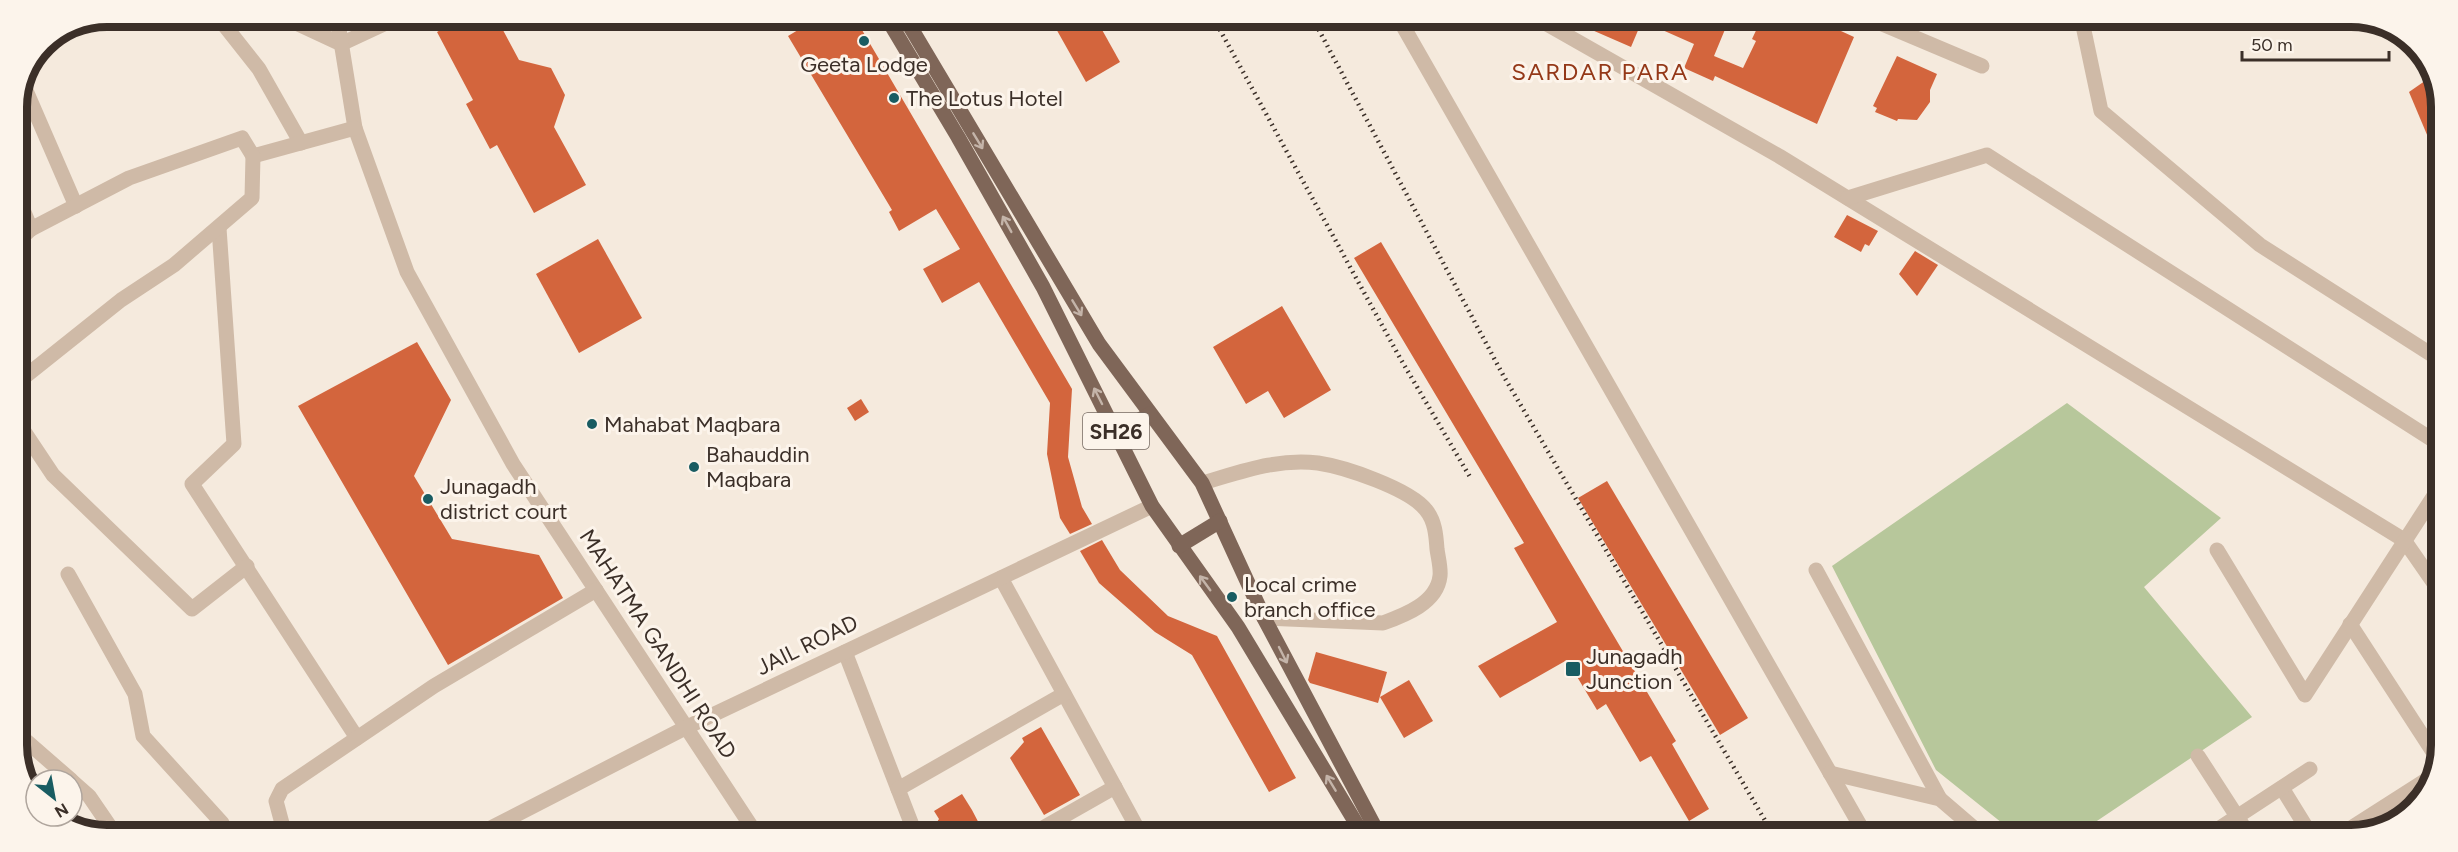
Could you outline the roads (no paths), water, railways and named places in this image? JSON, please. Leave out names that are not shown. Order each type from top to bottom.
[{"type":"main road","name":"SH26","points":[[892,27],[1037,277],[1152,506],[1238,627],[1357,825]]},
{"type":"main road","name":"SH26","points":[[910,27],[1099,344],[1202,483],[1264,618],[1373,825]]},
{"type":"main road","points":[[1117,433],[1150,414]]},
{"type":"main road","points":[[1179,546],[1220,521]]},
{"type":"street","points":[[226,27],[259,69],[301,143]]},
{"type":"street","points":[[304,27],[341,44],[378,27]]},
{"type":"street","name":"MAHATMA GANDHI ROAD","points":[[338,27],[355,128],[407,272],[513,464],[749,825]]},
{"type":"street","points":[[1404,27],[1860,825]]},
{"type":"street","points":[[1550,27],[1779,156],[2404,540],[2431,579]]},
{"type":"street","points":[[1901,27],[1982,66]]},
{"type":"street","points":[[2083,27],[2101,111],[2260,245],[2431,354]]},
{"type":"street","points":[[28,96],[76,206]]},
{"type":"street","points":[[253,156],[355,128]]},
{"type":"street","points":[[27,233],[129,178],[242,138],[253,156],[252,198],[174,265],[121,300],[27,375]]},
{"type":"street","points":[[1848,198],[1987,155],[2431,439]]},
{"type":"street","points":[[27,218],[31,229]]},
{"type":"street","points":[[219,228],[234,444],[192,484],[357,738]]},
{"type":"street","points":[[27,436],[53,475],[192,609],[247,566]]},
{"type":"street","points":[[1202,483],[1279,461],[1318,463],[1354,471],[1413,498],[1426,509],[1434,525],[1440,577],[1425,603],[1409,612],[1383,623],[1264,618]]},
{"type":"street","points":[[2217,550],[2305,695],[2431,500]]},
{"type":"street","name":"JAIL ROAD","points":[[497,825],[686,728],[1152,506]]},
{"type":"street","points":[[1816,570],[1940,798],[1971,825]]},
{"type":"street","points":[[68,574],[135,694],[143,736],[222,825]]},
{"type":"street","points":[[1000,578],[1136,825]]},
{"type":"street","points":[[282,825],[276,801],[282,789],[434,686],[596,590]]},
{"type":"street","points":[[2350,624],[2431,748]]},
{"type":"street","points":[[845,652],[912,825]]},
{"type":"street","points":[[898,789],[1064,694]]},
{"type":"street","points":[[27,742],[58,768]]},
{"type":"street","points":[[2198,756],[2243,825]]},
{"type":"street","points":[[2225,825],[2310,769]]},
{"type":"street","points":[[1830,773],[1940,798]]},
{"type":"street","points":[[2358,824],[2421,783]]},
{"type":"street","points":[[1048,825],[1115,787]]},
{"type":"street","points":[[2282,788],[2305,825]]},
{"type":"street","points":[[84,791],[109,825]]},
{"type":"railway","points":[[1218,27],[1400,358],[1470,477]]},
{"type":"railway","points":[[1317,27],[1503,375],[1768,825]]},
{"type":"place","name":"Geeta Lodge","points":[[864,41]]},
{"type":"place","name":"The Lotus Hotel","points":[[894,98]]},
{"type":"place","name":"Mahabat Maqbara","points":[[592,424]]},
{"type":"place","name":"Bahauddin Maqbara","points":[[694,467]]},
{"type":"place","name":"Junagadh district court","points":[[428,499]]},
{"type":"place","name":"Local crime branch office","points":[[1232,597]]},
{"type":"place","name":"Junagadh Junction","points":[[1573,669]]},
{"type":"district","name":"SARDAR PARA","points":[[1600,71]]}]
